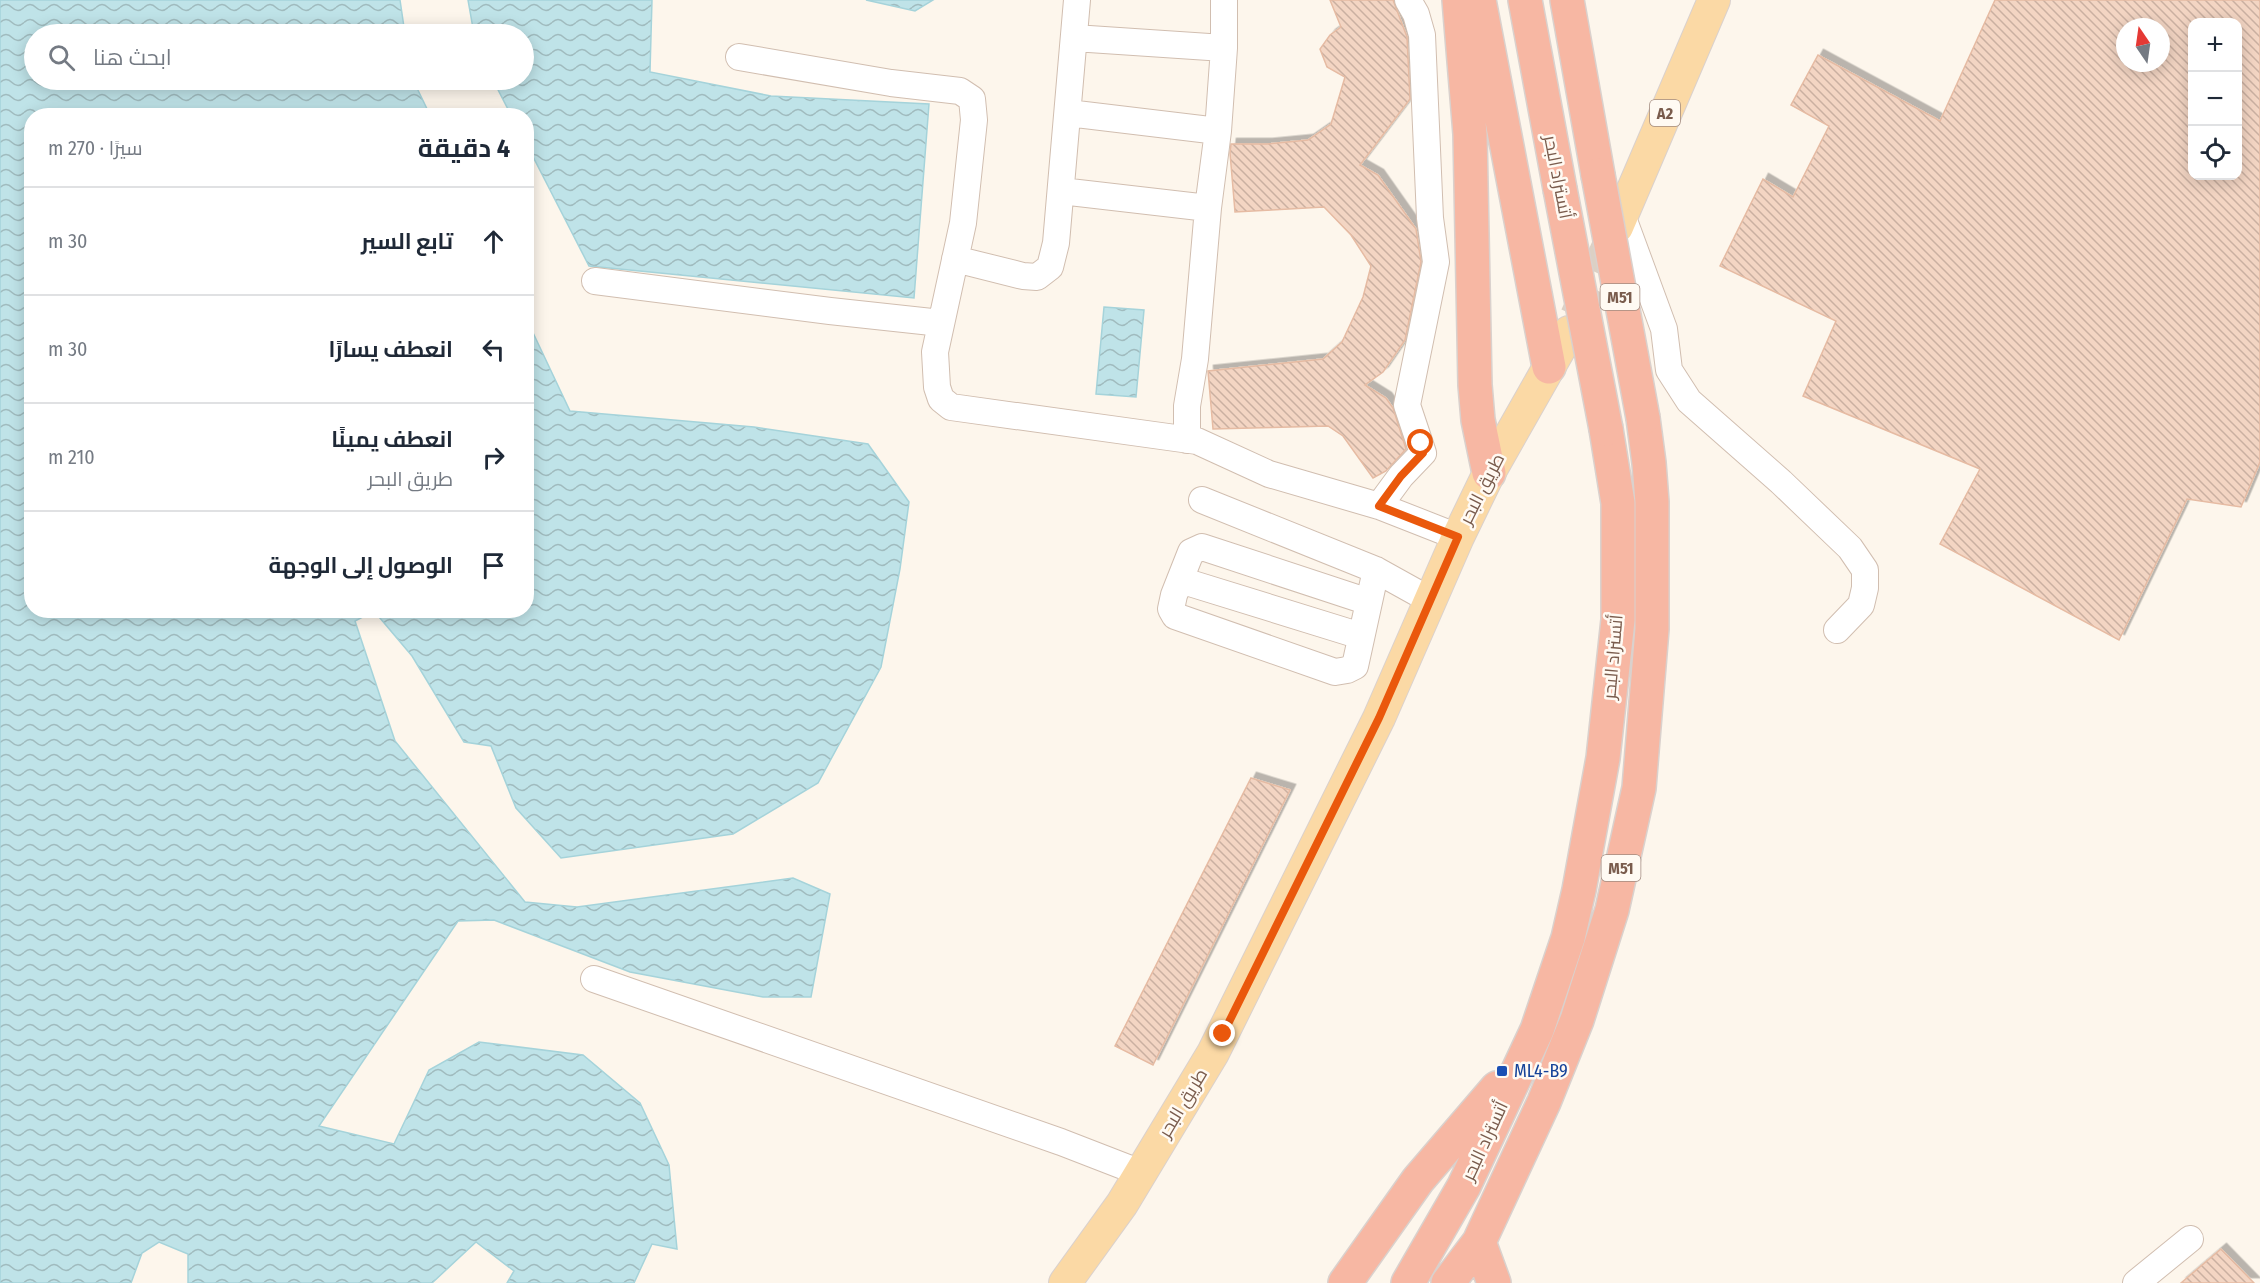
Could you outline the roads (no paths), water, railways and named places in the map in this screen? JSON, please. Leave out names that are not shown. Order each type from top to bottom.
[{"type":"highway","points":[[1459,0],[1470,134],[1475,385],[1478,420],[1489,473]]},
{"type":"highway","points":[[1479,0],[1549,367]]},
{"type":"highway","name":"أتستراد البحر","points":[[1408,1283],[1464,1186],[1537,1030],[1568,938],[1604,758],[1618,620],[1618,503],[1525,0]]},
{"type":"highway","name":"أتستراد البحر","points":[[1448,1283],[1479,1242],[1544,1102],[1577,1020],[1612,910],[1639,788],[1652,629],[1652,502],[1649,463],[1643,418],[1567,0]]},
{"type":"highway","points":[[1345,1283],[1418,1180],[1524,1057]]},
{"type":"highway","points":[[1479,1242],[1494,1283]]},
{"type":"main road","name":"A2","points":[[1619,221],[1714,0]]},
{"type":"main road","name":"طريق البحر","points":[[1065,1283],[1122,1204],[1214,1053],[1379,718],[1458,537],[1489,473],[1569,332]]},
{"type":"street","points":[[955,259],[1023,276],[1037,277],[1050,267],[1056,243],[1077,0]]},
{"type":"street","points":[[1187,440],[1187,406],[1195,359],[1208,208],[1218,130],[1224,48],[1224,0]]},
{"type":"street","points":[[1379,506],[1401,476],[1423,453],[1407,405],[1436,261],[1430,218],[1422,35],[1416,14],[1408,0]]},
{"type":"street","points":[[1074,38],[1224,48]]},
{"type":"street","points":[[739,57],[891,83],[960,91],[972,99],[974,120],[963,223],[934,352],[934,368],[941,399],[951,407],[1197,441],[1269,474],[1379,506],[1458,537]]},
{"type":"street","points":[[1068,113],[1218,130]]},
{"type":"street","points":[[1061,191],[1208,208]]},
{"type":"street","points":[[1619,221],[1664,330],[1669,369],[1689,400],[1781,482],[1850,548],[1865,570],[1865,588],[1861,605],[1837,630]]},
{"type":"street","points":[[595,281],[941,323]]},
{"type":"street","points":[[1202,500],[1376,570],[1430,600]]},
{"type":"street","points":[[1369,602],[1202,547],[1191,552],[1171,609],[1175,616],[1335,672],[1347,670],[1355,666],[1361,636],[1369,602],[1376,570]]},
{"type":"street","points":[[1180,580],[1361,636]]},
{"type":"street","points":[[594,980],[1061,1142],[1141,1173]]},
{"type":"street","points":[[2136,1283],[2190,1239]]},
{"type":"water","points":[[0,0],[400,0],[404,24],[24,24],[24,90],[418,90],[427,108],[24,108],[24,618],[361,618],[355,621],[395,741],[525,902],[577,907],[793,878],[830,894],[811,997],[763,997],[630,972],[494,920],[458,921],[319,1126],[394,1144],[429,1070],[479,1042],[583,1055],[640,1103],[669,1165],[677,1249],[652,1244],[634,1283],[507,1283],[514,1271],[476,1242],[432,1283],[188,1283],[188,1254],[159,1242],[142,1253],[131,1283],[0,1283]]},
{"type":"water","points":[[468,0],[652,0],[650,72],[771,96],[929,104],[914,298],[589,266],[534,159],[534,108],[507,108],[498,90],[534,90],[534,24],[472,24]]},
{"type":"water","points":[[866,0],[933,0],[915,11]]},
{"type":"water","points":[[1104,307],[1144,310],[1136,397],[1096,394]]},
{"type":"water","points":[[534,335],[570,411],[754,427],[868,444],[909,502],[900,569],[881,667],[818,783],[733,834],[561,858],[516,808],[491,746],[464,742],[412,656],[380,618],[534,618]]},
{"type":"tunnel","points":[[1576,316],[1616,228]]},
{"type":"place","name":"ML4-B9","points":[[1502,1071]]}]
